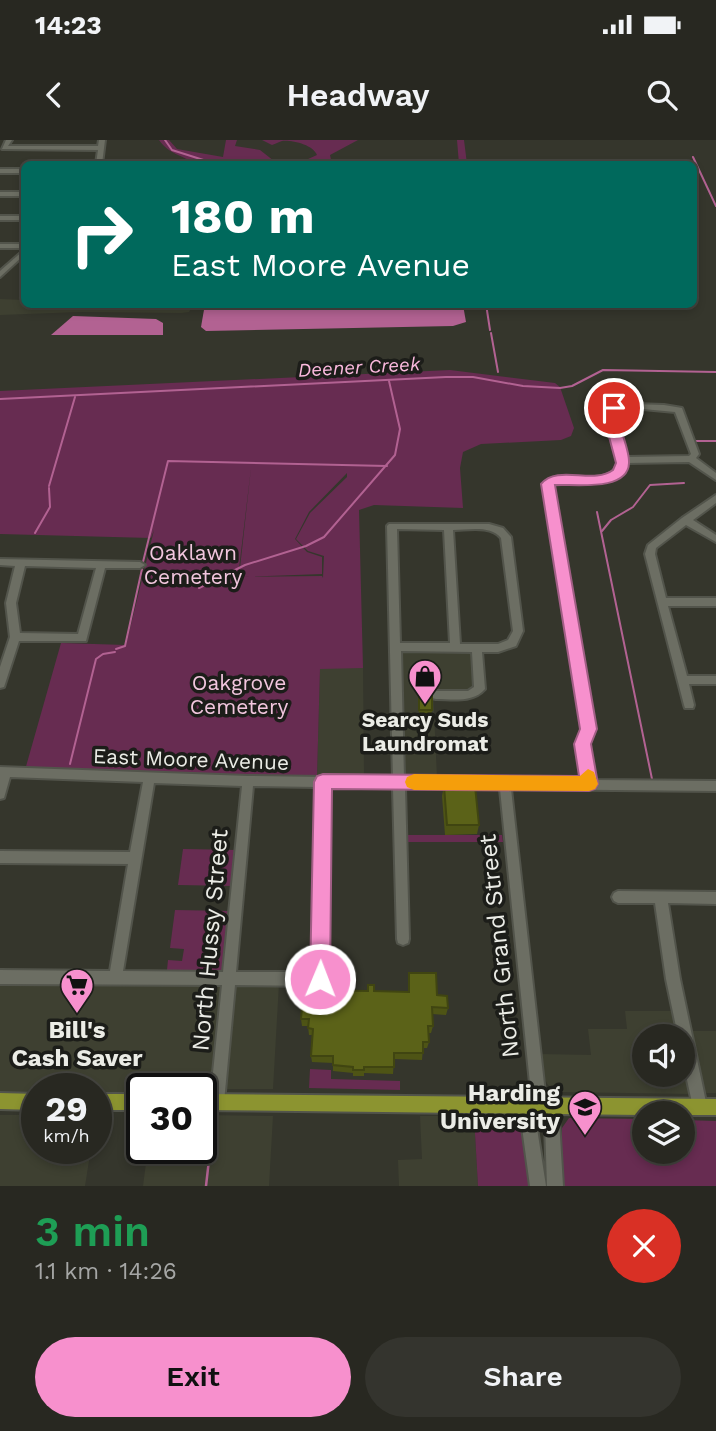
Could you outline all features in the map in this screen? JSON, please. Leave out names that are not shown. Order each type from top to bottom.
[{"type":"main road","points":[[0,1101],[21,1102]]},
{"type":"main road","points":[[217,1102],[708,1107]]},
{"type":"street","points":[[9,140],[4,148],[101,148]]},
{"type":"street","points":[[99,161],[102,140]]},
{"type":"street","points":[[0,171],[21,171]]},
{"type":"street","points":[[0,194],[21,194]]},
{"type":"street","points":[[0,218],[21,218]]},
{"type":"street","points":[[0,246],[21,246]]},
{"type":"street","points":[[0,275],[21,255]]},
{"type":"street","points":[[589,784],[583,744],[589,729],[548,484],[553,481],[612,478],[619,472],[622,460],[609,411],[618,407],[665,407],[679,410],[695,454],[691,459]]},
{"type":"street","points":[[622,460],[691,459],[716,477]]},
{"type":"street","points":[[689,705],[651,547],[716,498]]},
{"type":"street","points":[[685,520],[716,539]]},
{"type":"street","points":[[396,647],[506,647],[516,638],[518,631],[506,537],[500,530],[489,527],[392,526],[403,939]]},
{"type":"street","points":[[448,527],[455,648]]},
{"type":"street","points":[[0,562],[140,565]]},
{"type":"street","points":[[0,684],[15,637],[11,603],[21,562]]},
{"type":"street","points":[[15,637],[82,638],[101,565]]},
{"type":"street","points":[[663,602],[716,603]]},
{"type":"street","points":[[436,695],[470,695],[480,689],[477,648]]},
{"type":"street","points":[[683,680],[716,680]]},
{"type":"street","points":[[0,794],[3,772]]},
{"type":"street","name":"East Moore Avenue","points":[[3,772],[248,781],[716,786]]},
{"type":"street","points":[[115,978],[149,778]]},
{"type":"street","name":"North Hussy Street","points":[[214,1073],[229,978],[248,781]]},
{"type":"street","points":[[0,977],[320,979],[323,782]]},
{"type":"street","name":"North Grand Street","points":[[505,783],[538,1105],[552,1120],[555,1186]]},
{"type":"street","points":[[0,857],[135,858]]},
{"type":"street","points":[[618,897],[716,898]]},
{"type":"street","points":[[661,898],[673,979],[708,1107]]},
{"type":"street","name":"North Grand Street","points":[[538,1105],[528,1120],[538,1186]]},
{"type":"shaded area","points":[[0,299],[21,300],[21,308],[191,308],[189,312],[181,313],[80,312],[0,315]]},
{"type":"shaded area","points":[[204,308],[464,308],[466,322],[453,326],[206,331],[201,327]]},
{"type":"shaded area","points":[[73,316],[156,319],[163,323],[163,335],[51,335]]},
{"type":"shaded area","points":[[400,650],[474,651],[477,686],[470,691],[433,691],[437,777],[402,776]]},
{"type":"shaded area","points":[[320,668],[363,668],[364,776],[317,776]]},
{"type":"shaded area","points":[[0,982],[225,982],[214,1073],[126,1073],[126,1093],[112,1093],[112,1073],[21,1073],[21,1093],[0,1093]]},
{"type":"shaded area","points":[[233,983],[279,983],[273,1089],[223,1089]]},
{"type":"shaded area","points":[[625,1011],[676,1011],[679,1024],[632,1024],[632,1087],[692,1087],[693,1094],[560,1092],[548,1085],[541,1072],[539,1054],[591,1055],[588,1029],[627,1029]]},
{"type":"shaded area","points":[[695,1031],[716,1031],[716,1093],[702,1093],[695,1062]]},
{"type":"shaded area","points":[[0,1115],[21,1115],[21,1164],[88,1164],[85,1186],[0,1186]]},
{"type":"shaded area","points":[[217,1115],[273,1116],[269,1186],[143,1186],[146,1164],[217,1164]]},
{"type":"shaded area","points":[[420,1116],[474,1116],[478,1186],[399,1186],[398,1160],[422,1159]]},
{"type":"green space","points":[[159,140],[169,140],[177,149],[223,157],[226,140],[237,140],[235,146],[260,150],[274,161],[189,161]]},
{"type":"green space","points":[[262,140],[358,140],[330,155],[331,161],[304,161],[317,155],[315,151],[297,142],[282,141],[272,145]]},
{"type":"green space","points":[[457,140],[464,140],[467,161],[459,161]]},
{"type":"green space","points":[[450,370],[555,383],[560,387],[574,428],[571,436],[561,440],[481,444],[463,452],[460,468],[463,508],[374,505],[359,510],[363,668],[320,669],[317,776],[25,770],[61,643],[126,645],[154,530],[151,538],[0,534],[0,391]],"holes":[[[251,468],[239,577],[238,577]],[[347,473],[347,477],[310,513],[296,539],[308,551],[324,556],[323,578],[239,577],[322,574],[322,557],[307,552],[295,539],[309,512]]]},
{"type":"green space","points":[[407,835],[502,835],[503,842],[407,842]]},
{"type":"green space","points":[[183,849],[238,850],[234,886],[178,885]]},
{"type":"green space","points":[[175,910],[230,911],[224,971],[167,970],[168,960],[182,961],[184,949],[170,948]]},
{"type":"green space","points":[[310,1069],[331,1070],[331,1079],[400,1081],[400,1090],[309,1088]]},
{"type":"green space","points":[[474,1116],[511,1117],[522,1128],[530,1186],[478,1186]]},
{"type":"green space","name":"Harding University","points":[[569,1118],[632,1119],[632,1164],[695,1164],[695,1120],[716,1121],[716,1186],[562,1186],[562,1128]]},
{"type":"building","name":"Searcy Suds Laundromat","points":[[419,680],[427,680],[432,692],[432,710],[419,710]]},
{"type":"building","points":[[444,786],[475,786],[479,825],[447,825]]},
{"type":"building","points":[[409,973],[436,973],[437,995],[447,996],[448,1008],[432,1007],[433,1026],[428,1026],[429,1042],[423,1042],[423,1053],[394,1053],[394,1067],[364,1067],[364,1070],[333,1065],[333,1056],[311,1056],[313,1029],[308,1028],[309,1019],[301,1019],[303,995],[312,995],[313,990],[368,991],[368,985],[374,985],[374,991],[409,992]]},
{"type":"waterway","points":[[165,140],[172,150],[207,161]]},
{"type":"waterway","points":[[693,157],[695,161]]},
{"type":"waterway","points":[[697,166],[716,206]]},
{"type":"waterway","points":[[487,308],[490,330]]},
{"type":"waterway","points":[[491,333],[498,372]]},
{"type":"waterway","name":"Deener Creek","points":[[0,399],[446,377],[473,377],[523,386],[560,388],[572,386],[603,370],[716,372]]},
{"type":"waterway","points":[[386,466],[395,455],[400,429],[389,381]]},
{"type":"waterway","points":[[49,486],[75,397]]},
{"type":"waterway","points":[[695,441],[716,441]]},
{"type":"waterway","points":[[143,562],[168,461],[386,466]]},
{"type":"waterway","points":[[199,588],[245,565],[306,546],[324,537],[386,466]]},
{"type":"waterway","points":[[602,531],[611,520],[633,507],[650,485],[684,483]]},
{"type":"waterway","points":[[35,533],[50,507],[49,488]]},
{"type":"waterway","points":[[597,512],[652,779]]},
{"type":"waterway","points":[[116,649],[125,646],[142,569]]},
{"type":"waterway","points":[[70,764],[96,659],[103,654],[115,652]]},
{"type":"waterway","points":[[206,1186],[209,1164]]},
{"type":"slow traffic","points":[[414,782],[589,784],[588,777]]},
{"type":"place","name":"Searcy Suds Laundromat","points":[[425,706]]},
{"type":"place","name":"Bill's Cash Saver","points":[[77,1015]]},
{"type":"place","name":"Harding University","points":[[585,1137]]},
{"type":"route","points":[[320,979],[323,782],[589,784],[583,744],[589,729],[548,484],[549,481],[601,480],[612,478],[619,472],[622,463],[609,414],[614,408]]},
{"type":"park label","name":"Oaklawn Cemetery","points":[[193,564]]},
{"type":"park label","name":"Oakgrove Cemetery","points":[[239,694]]}]
